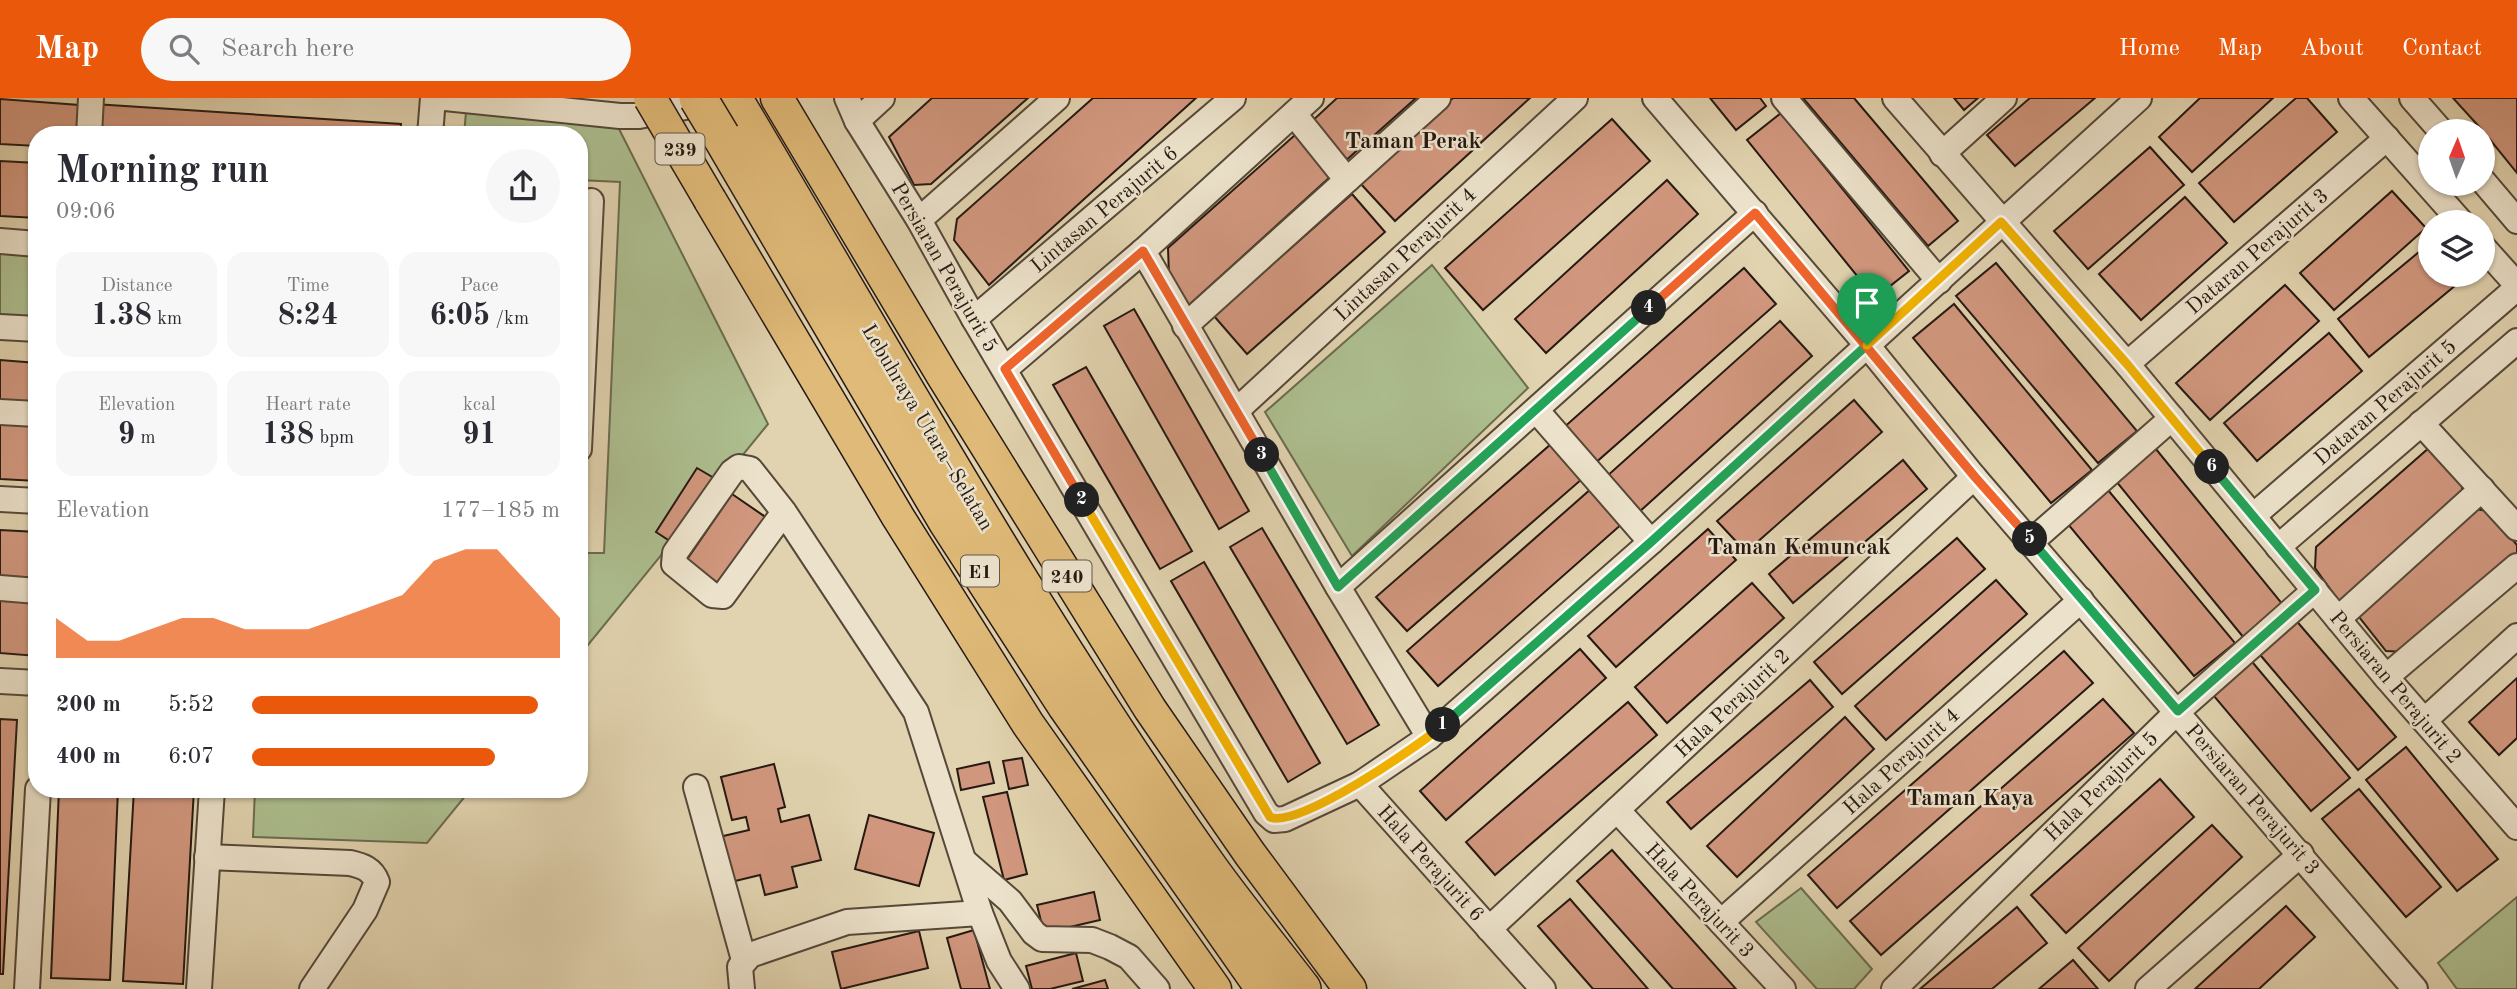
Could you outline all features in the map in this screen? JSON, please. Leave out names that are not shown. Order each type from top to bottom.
[{"type":"highway","name":"Lebuhraya Utara–Selatan","points":[[698,98],[947,521],[1066,705],[1265,989]]},
{"type":"highway","name":"Lebuhraya Utara–Selatan","points":[[733,98],[975,508],[1048,625],[1212,872],[1302,989]]},
{"type":"main road","name":"239","points":[[650,98],[898,517],[1028,724],[1215,989]]},
{"type":"main road","name":"240","points":[[778,98],[943,376],[1150,709],[1250,854],[1350,989]]},
{"type":"street","points":[[89,126],[91,98]]},
{"type":"street","points":[[431,126],[433,98]]},
{"type":"street","points":[[445,98],[620,116],[650,114],[727,98]]},
{"type":"street","points":[[582,98],[637,104],[666,98]]},
{"type":"street","name":"Persiaran Perajurit 5","points":[[837,98],[852,109],[919,220],[974,319],[1266,813],[1274,820],[1285,819],[1360,784]]},
{"type":"street","points":[[852,109],[882,98]]},
{"type":"street","points":[[919,220],[1057,98]]},
{"type":"street","name":"Lintasan Perajurit 6","points":[[974,319],[1233,98]]},
{"type":"street","points":[[1185,326],[1438,98]]},
{"type":"street","name":"Lintasan Perajurit 4","points":[[1236,411],[1575,98]]},
{"type":"street","name":"Persiaran Perajurit 3","points":[[1655,98],[1867,345],[1975,477],[2301,853],[2412,988]]},
{"type":"street","points":[[1784,98],[1939,281]]},
{"type":"street","name":"Persiaran Perajurit 2","points":[[1895,98],[1941,154],[2127,364],[2386,677],[2517,827]]},
{"type":"street","points":[[1941,154],[2004,98]]},
{"type":"street","points":[[1360,784],[1429,737],[1651,542],[2139,98]]},
{"type":"street","points":[[2352,98],[2450,210]]},
{"type":"street","points":[[2412,98],[2430,119]]},
{"type":"street","points":[[1005,369],[1143,251],[1302,106],[1347,180]]},
{"type":"street","name":"Dataran Perajurit 3","points":[[2127,364],[2387,138]]},
{"type":"street","points":[[2496,196],[2517,221]]},
{"type":"street","points":[[588,263],[591,201]]},
{"type":"street","points":[[1338,587],[1755,213]]},
{"type":"street","points":[[0,241],[28,243]]},
{"type":"street","points":[[1143,251],[1338,587],[1429,737]]},
{"type":"street","points":[[2495,261],[2517,287]]},
{"type":"street","name":"Dataran Perajurit 5","points":[[2253,516],[2517,287]]},
{"type":"street","points":[[0,327],[28,329]]},
{"type":"street","name":"Dataran Perajurit 5","points":[[2278,547],[2517,341]]},
{"type":"street","points":[[1536,410],[1651,542]]},
{"type":"street","points":[[0,412],[28,414]]},
{"type":"street","points":[[2032,541],[2172,418]]},
{"type":"street","points":[[2421,424],[2517,528]]},
{"type":"street","points":[[784,512],[723,596],[712,595],[674,564],[675,553],[735,469],[750,469],[784,512],[916,712],[980,913],[999,961],[1017,989]]},
{"type":"street","name":"Hala Perajurit 2","points":[[1489,929],[1975,477]]},
{"type":"street","points":[[2338,619],[2482,489]]},
{"type":"street","points":[[0,499],[28,501]]},
{"type":"street","points":[[2386,677],[2517,566]]},
{"type":"street","points":[[0,589],[28,591]]},
{"type":"street","name":"Hala Perajurit 5","points":[[1894,989],[2178,711],[2315,590]]},
{"type":"street","name":"Hala Perajurit 4","points":[[1721,922],[2081,600]]},
{"type":"street","points":[[2425,720],[2517,636]]},
{"type":"street","points":[[0,681],[28,683]]},
{"type":"street","name":"Hala Perajurit 6","points":[[1360,784],[1543,989]]},
{"type":"street","points":[[696,787],[744,960],[739,974],[742,989]]},
{"type":"street","points":[[27,989],[38,798]]},
{"type":"street","points":[[199,989],[211,798]]},
{"type":"street","name":"Hala Perajurit 3","points":[[1618,810],[1783,989]]},
{"type":"street","points":[[2148,989],[2301,853]]},
{"type":"street","points":[[207,857],[350,863],[363,866],[373,873],[377,882],[365,910],[312,989]]},
{"type":"street","points":[[963,861],[1010,901],[1034,933],[1042,939],[1092,940],[1110,947],[1129,957],[1157,989]]},
{"type":"street","points":[[744,960],[757,951],[847,922],[980,913]]},
{"type":"street","points":[[999,961],[999,989]]},
{"type":"green space","points":[[466,112],[612,115],[768,424],[588,645],[588,553],[604,553],[620,182],[588,180],[588,126],[465,126]]},
{"type":"green space","points":[[0,250],[28,252],[28,325],[0,323]]},
{"type":"green space","points":[[1432,265],[1528,388],[1352,556],[1265,412]]},
{"type":"green space","points":[[255,798],[464,798],[427,843],[253,837]]},
{"type":"green space","points":[[1801,888],[1872,969],[1854,989],[1817,989],[1756,922]]},
{"type":"green space","points":[[2517,897],[2517,989],[2457,989],[2438,963]]},
{"type":"building","points":[[932,98],[1028,98],[931,184],[914,185],[889,137]]},
{"type":"building","points":[[1093,98],[1196,98],[989,285],[954,240],[957,219]]},
{"type":"building","points":[[1337,98],[1416,98],[1343,163],[1310,123]]},
{"type":"building","points":[[1453,98],[1530,98],[1395,221],[1360,183]]},
{"type":"building","points":[[1710,98],[1760,98],[1766,106],[1736,130]]},
{"type":"building","points":[[1803,98],[1854,98],[1958,221],[1928,246]]},
{"type":"building","points":[[1954,98],[1978,98],[1964,110]]},
{"type":"building","points":[[2030,98],[2095,98],[2015,166],[1987,135]]},
{"type":"building","points":[[2200,98],[2273,98],[2192,172],[2159,137]]},
{"type":"building","points":[[2296,98],[2307,98],[2337,132],[2234,222],[2199,183]]},
{"type":"building","points":[[2453,98],[2517,98],[2517,173],[2496,147],[2496,119],[2472,119]]},
{"type":"building","points":[[0,99],[79,105],[78,126],[28,126],[28,146],[0,144]]},
{"type":"building","points":[[94,104],[401,124],[401,126],[93,126]]},
{"type":"building","points":[[1781,113],[1909,271],[1875,298],[1747,140]]},
{"type":"building","points":[[1612,119],[1650,161],[1483,310],[1445,268]]},
{"type":"building","points":[[1295,135],[1330,177],[1189,305],[1169,275],[1168,248]]},
{"type":"building","points":[[2150,147],[2184,185],[2088,269],[2054,231]]},
{"type":"building","points":[[0,161],[28,163],[28,218],[0,216]]},
{"type":"building","points":[[1667,180],[1698,214],[1546,353],[1515,319]]},
{"type":"building","points":[[2392,191],[2418,219],[2418,235],[2334,310],[2300,273]]},
{"type":"building","points":[[1352,194],[1385,232],[1247,354],[1214,316]]},
{"type":"building","points":[[2185,197],[2227,243],[2141,320],[2099,274]]},
{"type":"building","points":[[2418,253],[2418,287],[2454,287],[2369,357],[2338,319]]},
{"type":"building","points":[[1996,263],[2137,431],[2098,463],[1956,296]]},
{"type":"building","points":[[1744,268],[1776,304],[1593,465],[1562,429]]},
{"type":"building","points":[[2285,285],[2319,321],[2210,420],[2176,383]]},
{"type":"building","points":[[1954,304],[2092,470],[2051,503],[1913,338]]},
{"type":"building","points":[[1134,309],[1249,511],[1219,529],[1104,326]]},
{"type":"building","points":[[1780,321],[1812,356],[1638,513],[1606,477]]},
{"type":"building","points":[[2329,333],[2362,371],[2257,461],[2224,423]]},
{"type":"building","points":[[0,360],[28,362],[28,406],[0,404]]},
{"type":"building","points":[[1086,367],[1192,551],[1160,569],[1053,385]]},
{"type":"building","points":[[1854,400],[1882,432],[1746,552],[1717,521]]},
{"type":"building","points":[[0,423],[28,425],[28,481],[0,479]]},
{"type":"building","points":[[2151,443],[2284,606],[2244,638],[2111,475]]},
{"type":"building","points":[[1551,444],[1582,479],[1407,631],[1376,597]]},
{"type":"building","points":[[2430,447],[2462,484],[2462,497],[2341,604],[2315,568],[2316,547]]},
{"type":"building","points":[[1903,460],[1927,489],[1793,603],[1769,574]]},
{"type":"building","points":[[697,468],[714,478],[673,543],[656,532]]},
{"type":"building","points":[[2103,484],[2235,643],[2194,676],[2062,517]]},
{"type":"building","points":[[1592,488],[1623,523],[1438,686],[1407,651]]},
{"type":"building","points":[[732,494],[767,518],[721,585],[686,561]]},
{"type":"building","points":[[2474,509],[2489,511],[2517,545],[2517,553],[2407,652],[2386,651],[2356,613]]},
{"type":"building","points":[[1262,528],[1379,725],[1347,744],[1230,547]]},
{"type":"building","points":[[1708,529],[1736,560],[1616,667],[1588,636]]},
{"type":"building","points":[[0,530],[28,532],[28,578],[0,576]]},
{"type":"building","points":[[1957,538],[1985,569],[1842,694],[1814,662]]},
{"type":"building","points":[[1204,562],[1320,763],[1288,782],[1171,581]]},
{"type":"building","points":[[1996,580],[2027,614],[1886,740],[1855,706]]},
{"type":"building","points":[[1752,583],[1784,618],[1667,723],[1635,687]]},
{"type":"building","points":[[0,598],[28,600],[28,655],[0,653]]},
{"type":"building","points":[[2294,618],[2396,737],[2358,770],[2256,650]]},
{"type":"building","points":[[1580,649],[1606,678],[1446,820],[1420,791]]},
{"type":"building","points":[[2064,651],[2093,683],[1837,908],[1808,875]]},
{"type":"building","points":[[2248,657],[2350,778],[2311,811],[2208,689]]},
{"type":"building","points":[[2517,678],[2517,738],[2499,755],[2469,722]]},
{"type":"building","points":[[1810,680],[1833,707],[1691,829],[1667,802]]},
{"type":"building","points":[[2103,699],[2134,733],[1881,955],[1850,921]]},
{"type":"building","points":[[1628,702],[1657,735],[1495,875],[1466,842]]},
{"type":"building","points":[[1845,717],[1874,749],[1737,877],[1707,846]]},
{"type":"building","points":[[0,719],[17,720],[3,974],[0,974]]},
{"type":"building","points":[[2406,747],[2498,859],[2457,891],[2366,780]]},
{"type":"building","points":[[1022,758],[1028,785],[1009,789],[1003,761]]},
{"type":"building","points":[[989,762],[994,783],[961,790],[957,769]]},
{"type":"building","points":[[774,764],[785,807],[778,809],[781,822],[809,815],[821,860],[792,867],[797,887],[765,895],[760,875],[731,882],[719,837],[749,830],[746,817],[732,820],[721,777]]},
{"type":"building","points":[[2160,779],[2194,817],[2066,933],[2031,895]]},
{"type":"building","points":[[2359,789],[2441,887],[2406,917],[2322,819]]},
{"type":"building","points":[[1007,792],[1027,874],[1004,880],[983,797]]},
{"type":"building","points":[[59,798],[118,798],[110,980],[51,978]]},
{"type":"building","points":[[133,798],[193,798],[183,984],[123,981]]},
{"type":"building","points":[[869,815],[934,833],[919,886],[855,869]]},
{"type":"building","points":[[2212,825],[2242,857],[2109,981],[2078,948]]},
{"type":"building","points":[[1612,850],[1736,989],[1673,989],[1577,881]]},
{"type":"building","points":[[1094,892],[1100,920],[1044,933],[1037,905]]},
{"type":"building","points":[[1570,899],[1648,989],[1593,989],[1538,926]]},
{"type":"building","points":[[2286,906],[2315,937],[2259,989],[2195,989]]},
{"type":"building","points":[[2017,907],[2047,943],[1992,989],[1920,989]]},
{"type":"building","points":[[974,930],[990,989],[961,989],[947,938]]},
{"type":"building","points":[[919,931],[928,968],[841,989],[832,952]]},
{"type":"building","points":[[1076,953],[1083,981],[1050,989],[1032,989],[1026,966]]},
{"type":"building","points":[[2073,960],[2098,989],[2039,989]]},
{"type":"building","points":[[1105,980],[1108,989],[1072,989]]},
{"type":"district","name":"Taman Perak","points":[[1413,140]]},
{"type":"district","name":"Taman Kemuncak","points":[[1799,546]]},
{"type":"district","name":"Taman Kaya","points":[[1970,797]]},
{"type":"route","points":[[1867,345],[1651,542],[1429,737],[1360,784],[1280,820],[1274,820],[1266,813],[1005,369],[1143,251],[1338,587],[1755,213],[1867,345],[1975,477],[2178,711],[2315,590],[2127,364],[2001,222],[1867,345]]}]
